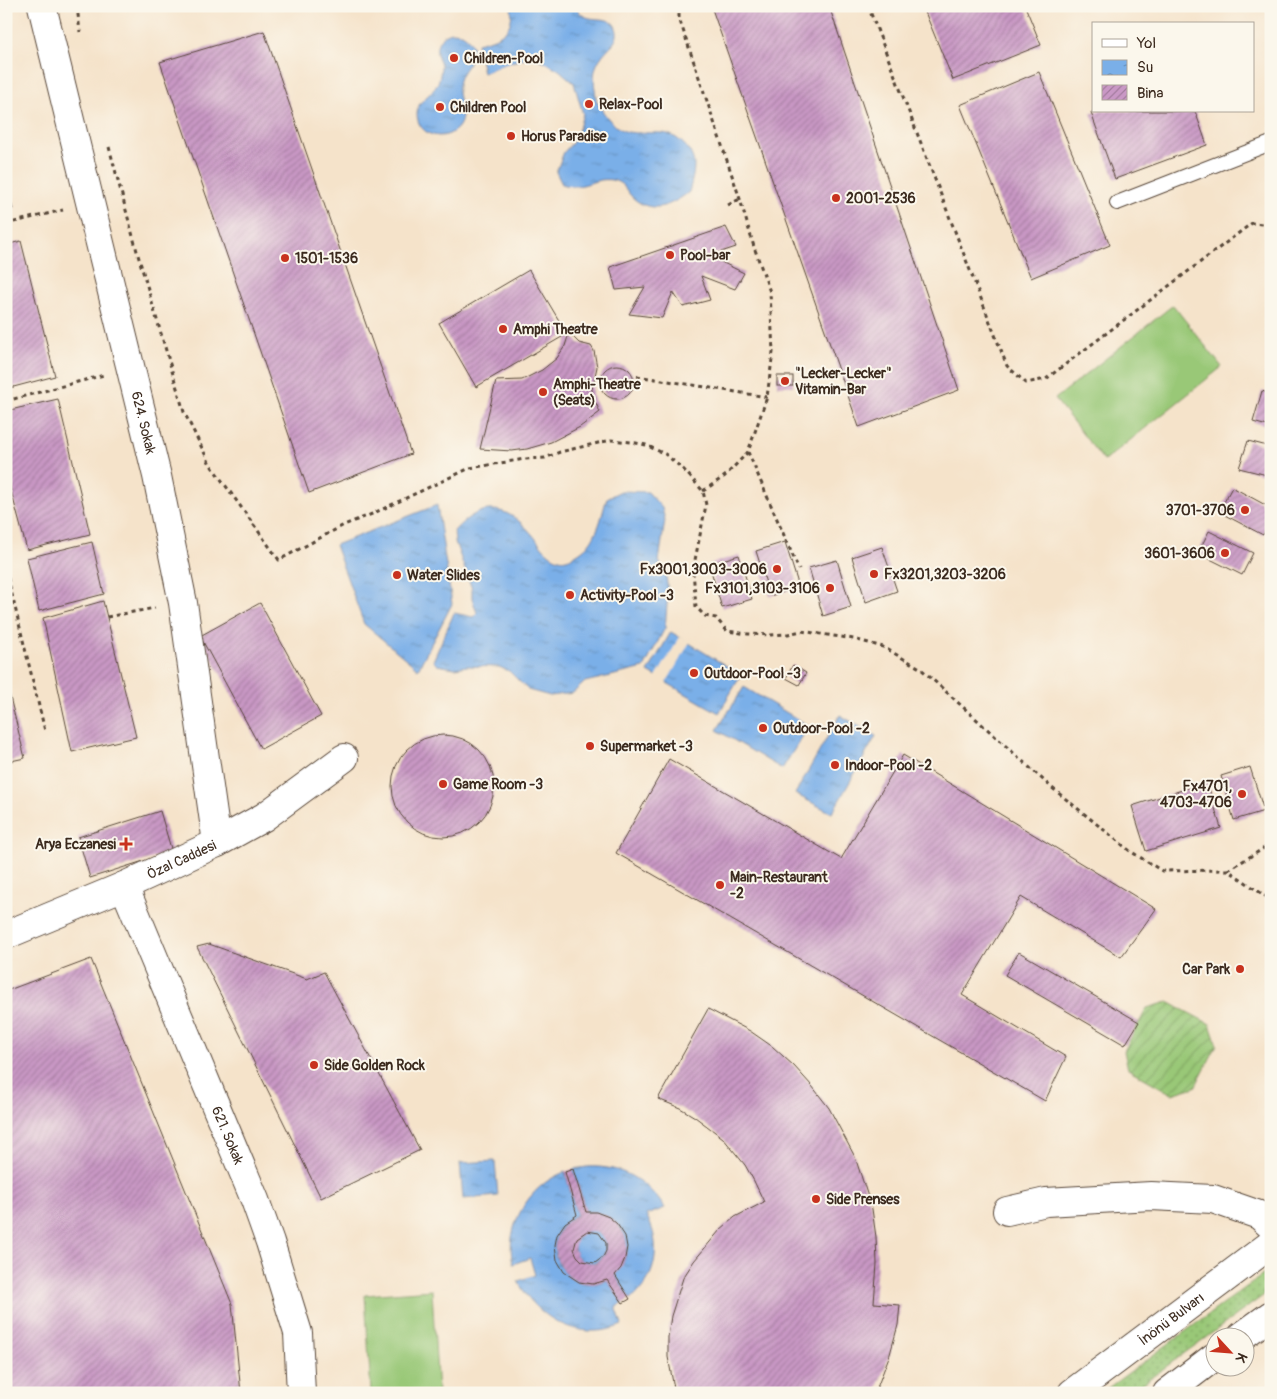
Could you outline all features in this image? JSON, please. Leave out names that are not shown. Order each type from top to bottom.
[{"type":"street","name":"624. Sokak","points":[[42,6],[157,476],[183,603],[217,843]]},
{"type":"street","name":"Özal Caddesi","points":[[6,935],[124,886],[217,843],[264,818],[344,758]]},
{"type":"street","name":"621. Sokak","points":[[124,886],[255,1200],[270,1242],[298,1333],[301,1393]]},
{"type":"street","points":[[1007,1211],[1046,1202],[1151,1196],[1213,1199],[1259,1215],[1271,1226]]},
{"type":"street","name":"İnönü Bulvarı","points":[[1072,1393],[1271,1244]]},
{"type":"street","points":[[1254,1327],[1271,1315]]},
{"type":"street","points":[[1167,1393],[1204,1365]]},
{"type":"lane","points":[[1117,204],[1271,143]]},
{"type":"path","points":[[679,6],[679,18],[770,292],[773,352],[767,397],[748,452],[725,476],[703,491]]},
{"type":"path","points":[[868,6],[1007,366],[1026,383],[1046,379],[1252,223],[1271,225]]},
{"type":"path","points":[[107,140],[184,412],[210,464],[279,560],[344,525],[372,514],[470,468],[525,459],[545,458],[560,452],[611,440],[646,445],[665,454],[683,469],[703,491],[706,505],[693,570],[696,607],[705,616],[716,618],[727,631],[748,634],[788,634],[801,631],[854,639],[883,647],[920,668],[1051,787],[1130,851],[1162,871],[1228,870],[1271,844]]},
{"type":"path","points":[[728,205],[740,199]]},
{"type":"path","points":[[6,224],[90,203]]},
{"type":"path","points":[[6,401],[132,368]]},
{"type":"path","points":[[637,376],[767,397]]},
{"type":"path","points":[[748,452],[799,570]]},
{"type":"path","points":[[6,570],[45,731]]},
{"type":"path","points":[[107,617],[183,603]]},
{"type":"path","points":[[1228,870],[1271,900]]},
{"type":"green space","points":[[1173,305],[1222,367],[1104,461],[1055,399]]},
{"type":"green space","points":[[1168,1002],[1210,1024],[1217,1045],[1195,1087],[1172,1094],[1128,1069],[1124,1051],[1147,1008]]},
{"type":"green space","points":[[1271,1269],[1271,1290],[1222,1326],[1204,1326],[1204,1339],[1130,1393],[1101,1393]]},
{"type":"green space","points":[[432,1290],[438,1393],[371,1393],[365,1295]]},
{"type":"water","name":"Relax-Pool","points":[[511,6],[576,6],[580,13],[585,16],[608,20],[613,23],[616,28],[617,37],[599,60],[594,76],[597,101],[603,112],[622,130],[631,133],[668,134],[684,144],[691,154],[694,166],[689,192],[668,204],[654,207],[639,203],[621,184],[612,180],[599,180],[577,186],[562,184],[556,172],[564,152],[576,139],[583,114],[574,83],[559,70],[544,61],[529,57],[501,65],[483,73],[477,43],[492,39],[508,28],[512,15]]},
{"type":"water","points":[[452,32],[466,37],[473,48],[471,58],[460,76],[458,85],[462,116],[459,126],[453,132],[447,135],[433,135],[422,128],[418,122],[417,114],[419,105],[433,90],[438,81],[441,64],[437,54],[439,40]]},
{"type":"water","name":"Activity-Pool -3","points":[[621,491],[648,492],[662,508],[665,520],[659,561],[666,575],[668,593],[665,628],[644,668],[585,682],[573,693],[550,696],[528,690],[509,671],[499,667],[467,666],[455,668],[437,665],[433,661],[454,613],[473,617],[477,613],[472,598],[472,589],[455,542],[454,531],[473,515],[483,511],[502,512],[512,516],[521,523],[550,555],[559,559],[566,559],[580,552],[590,543],[599,525],[607,498]]},
{"type":"water","name":"Water Slides","points":[[437,505],[452,604],[418,669],[364,624],[335,545]]},
{"type":"water","name":"Outdoor-Pool -3","points":[[671,632],[741,675],[719,713],[648,672]]},
{"type":"water","name":"Outdoor-Pool -2","points":[[744,687],[809,726],[782,769],[717,730]]},
{"type":"water","name":"Indoor-Pool -2","points":[[840,715],[876,736],[832,813],[795,794]]},
{"type":"water","points":[[495,1161],[498,1196],[463,1199],[460,1163]]},
{"type":"water","points":[[587,1167],[611,1169],[632,1176],[650,1190],[665,1208],[646,1215],[654,1237],[655,1248],[652,1271],[647,1282],[630,1299],[615,1275],[626,1253],[623,1233],[610,1218],[586,1212],[573,1169]]},
{"type":"water","points":[[565,1172],[577,1215],[564,1225],[557,1237],[555,1250],[558,1262],[566,1273],[577,1281],[591,1284],[607,1280],[623,1303],[616,1307],[622,1325],[607,1330],[591,1331],[576,1329],[548,1316],[526,1295],[518,1281],[535,1275],[530,1258],[513,1264],[511,1250],[512,1235],[522,1209],[540,1187],[552,1178]]},
{"type":"water","points":[[590,1231],[596,1232],[601,1236],[605,1241],[605,1253],[601,1258],[596,1262],[590,1263],[584,1262],[579,1258],[575,1253],[574,1247],[575,1241],[579,1236],[584,1232]]},
{"type":"pier","points":[[680,637],[690,642],[665,685],[655,679]]},
{"type":"building","name":"2001-2536","points":[[711,6],[829,6],[959,390],[859,427]]},
{"type":"building","points":[[939,6],[1025,6],[1041,45],[953,80],[925,12]]},
{"type":"building","name":"1501-1536","points":[[264,31],[411,454],[309,493],[160,62]]},
{"type":"building","points":[[1039,72],[1110,245],[1031,278],[960,105]]},
{"type":"building","points":[[1195,112],[1207,145],[1115,179],[1091,113]]},
{"type":"building","points":[[6,183],[13,209],[6,210]]},
{"type":"building","points":[[726,227],[736,247],[709,256],[744,273],[735,289],[701,276],[710,300],[683,307],[673,292],[662,318],[629,314],[645,287],[616,290],[610,267]]},
{"type":"building","points":[[21,241],[55,376],[6,389],[6,245]]},
{"type":"building","name":"Amphi Theatre","points":[[529,270],[567,334],[476,387],[439,323]]},
{"type":"building","name":"Amphi-Theatre (Seats)","points":[[569,333],[579,343],[591,346],[594,351],[597,367],[592,395],[600,412],[580,427],[551,442],[512,451],[480,449],[496,381],[522,380],[542,370],[557,358],[565,346]]},
{"type":"building","points":[[617,365],[629,370],[634,382],[629,394],[617,399],[605,394],[600,382],[605,370]]},
{"type":"building","name":"\"Lecker-Lecker\" Vitamin-Bar","points":[[777,376],[793,376],[793,386],[777,386]]},
{"type":"building","points":[[1262,391],[1271,394],[1271,427],[1253,422]]},
{"type":"building","points":[[58,399],[90,534],[27,550],[6,472],[6,411]]},
{"type":"building","points":[[1248,441],[1271,447],[1271,476],[1239,468]]},
{"type":"building","name":"3701-3706","points":[[1232,487],[1271,508],[1271,520],[1263,535],[1219,512]]},
{"type":"building","name":"3601-3606","points":[[1209,531],[1253,553],[1242,575],[1198,553]]},
{"type":"building","points":[[92,542],[104,594],[39,611],[27,558]]},
{"type":"building","name":"Fx3001,3003-3006","points":[[785,542],[799,587],[770,596],[756,551]]},
{"type":"building","name":"Fx3201,3203-3206","points":[[882,547],[897,591],[866,602],[852,557]]},
{"type":"building","points":[[739,555],[752,599],[722,608],[709,564]]},
{"type":"building","name":"Fx3101,3103-3106","points":[[837,560],[851,607],[823,616],[809,568]]},
{"type":"building","points":[[103,601],[136,737],[72,752],[43,618]]},
{"type":"building","points":[[260,603],[321,716],[261,749],[200,636]]},
{"type":"building","points":[[793,665],[806,673],[799,685],[786,678]]},
{"type":"building","points":[[6,681],[25,758],[6,762]]},
{"type":"building","name":"Game Room -3","points":[[443,735],[463,739],[479,750],[490,766],[494,786],[490,806],[479,822],[463,833],[443,837],[423,833],[407,822],[396,806],[392,786],[396,766],[407,750],[423,739]]},
{"type":"building","points":[[903,755],[1156,909],[1121,957],[1021,897],[962,995],[1066,1057],[1045,1101],[616,853],[669,759],[841,859]]},
{"type":"building","name":"Fx4701, 4703-4706","points":[[1250,767],[1264,811],[1234,820],[1221,776]]},
{"type":"building","points":[[1207,782],[1221,828],[1146,851],[1132,806]]},
{"type":"building","points":[[160,811],[172,852],[90,878],[78,837]]},
{"type":"building","name":"Side Golden Rock","points":[[209,944],[307,979],[324,972],[420,1150],[321,1198],[197,947]]},
{"type":"building","points":[[1019,952],[1139,1022],[1125,1045],[1005,975]]},
{"type":"building","points":[[91,959],[232,1304],[241,1393],[6,1393],[6,991]]},
{"type":"building","name":"Side Prenses","points":[[708,1009],[750,1031],[773,1047],[794,1066],[829,1108],[855,1157],[872,1209],[876,1237],[877,1264],[874,1303],[900,1305],[898,1325],[890,1354],[875,1393],[675,1393],[668,1357],[668,1337],[671,1316],[683,1278],[694,1261],[720,1230],[735,1217],[764,1202],[745,1165],[723,1138],[680,1108],[658,1099]]},
{"type":"building","points":[[573,1169],[586,1212],[596,1212],[609,1217],[617,1224],[625,1236],[627,1247],[625,1258],[621,1268],[615,1275],[630,1299],[623,1303],[607,1280],[593,1284],[579,1282],[564,1272],[557,1260],[555,1245],[557,1235],[565,1223],[577,1215],[565,1172]],"holes":[[[587,1231],[599,1233],[606,1243],[606,1251],[603,1257],[595,1263],[582,1261],[574,1249],[577,1238]]]},
{"type":"place","name":"Children-Pool","points":[[454,58]]},
{"type":"place","name":"Relax-Pool","points":[[589,104]]},
{"type":"place","name":"Children Pool","points":[[440,107]]},
{"type":"place","name":"Horus Paradise","points":[[511,136]]},
{"type":"place","name":"2001-2536","points":[[836,198]]},
{"type":"place","name":"Pool-bar","points":[[670,255]]},
{"type":"place","name":"1501-1536","points":[[285,258]]},
{"type":"place","name":"Amphi Theatre","points":[[503,329]]},
{"type":"place","name":"\"Lecker-Lecker\" Vitamin-Bar","points":[[785,381]]},
{"type":"place","name":"Amphi-Theatre (Seats)","points":[[543,392]]},
{"type":"place","name":"3701-3706","points":[[1245,510]]},
{"type":"place","name":"3601-3606","points":[[1225,553]]},
{"type":"place","name":"Fx3001,3003-3006","points":[[777,569]]},
{"type":"place","name":"Fx3201,3203-3206","points":[[874,574]]},
{"type":"place","name":"Water Slides","points":[[397,575]]},
{"type":"place","name":"Fx3101,3103-3106","points":[[830,588]]},
{"type":"place","name":"Activity-Pool -3","points":[[570,595]]},
{"type":"place","name":"Outdoor-Pool -3","points":[[694,673]]},
{"type":"place","name":"Outdoor-Pool -2","points":[[763,728]]},
{"type":"place","name":"Supermarket -3","points":[[590,746]]},
{"type":"place","name":"Indoor-Pool -2","points":[[835,765]]},
{"type":"place","name":"Game Room -3","points":[[443,784]]},
{"type":"place","name":"Fx4701, 4703-4706","points":[[1242,794]]},
{"type":"place","name":"Arya Eczanesi","points":[[126,844]]},
{"type":"place","name":"Main-Restaurant -2","points":[[720,885]]},
{"type":"place","name":"Car Park","points":[[1240,969]]},
{"type":"place","name":"Side Golden Rock","points":[[314,1065]]},
{"type":"place","name":"Side Prenses","points":[[816,1199]]}]
